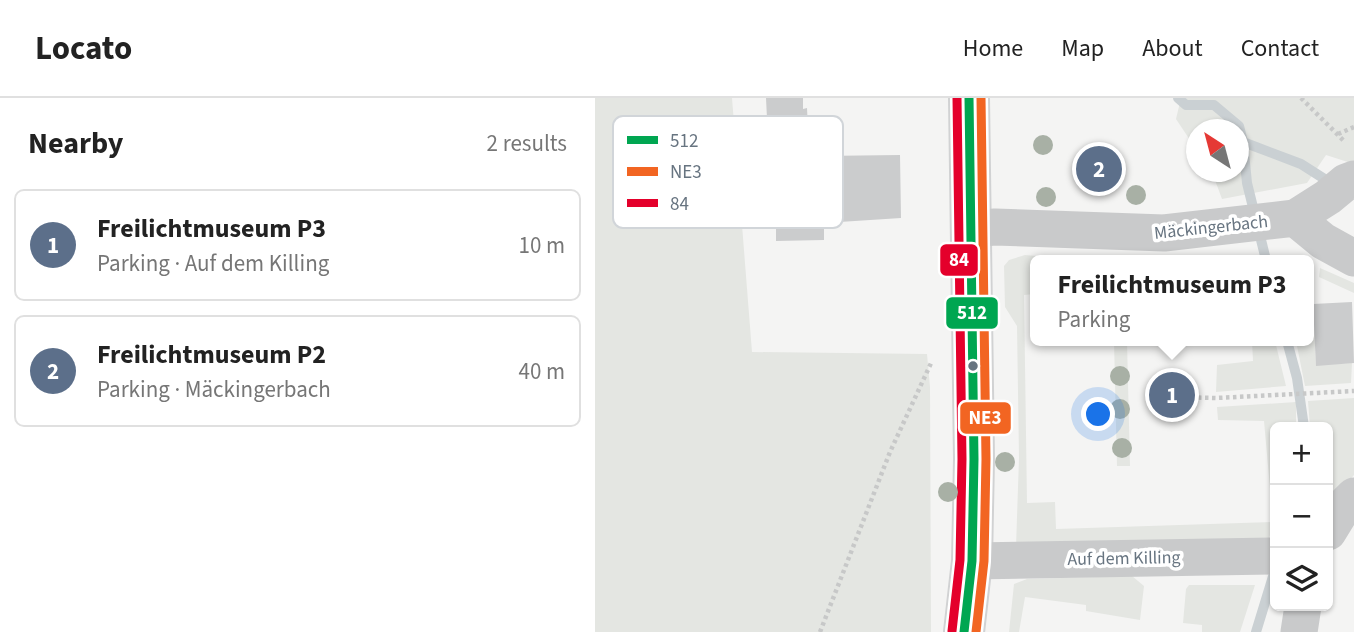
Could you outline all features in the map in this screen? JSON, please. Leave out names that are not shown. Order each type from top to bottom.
[{"type":"main road","points":[[964,632],[972,561],[974,459],[969,98]]},
{"type":"street","name":"Mäckingerbach","points":[[971,229],[995,227],[1164,233],[1268,221],[1343,186]]},
{"type":"street","points":[[1268,221],[1323,241],[1354,258]]},
{"type":"street","points":[[1333,524],[1354,496]]},
{"type":"street","name":"Auf dem Killing","points":[[972,561],[1270,556]]},
{"type":"street","points":[[1299,632],[1302,611]]},
{"type":"path","points":[[1300,98],[1346,144]]},
{"type":"path","points":[[1338,134],[1354,127]]},
{"type":"path","points":[[820,632],[890,453],[933,359],[950,347],[972,348]]},
{"type":"path","points":[[1170,397],[1216,398],[1354,391]]},
{"type":"shaded area","points":[[595,98],[732,98],[733,116],[613,116],[613,228],[742,228],[752,352],[927,354],[930,387],[931,632],[595,632]]},
{"type":"shaded area","points":[[1181,98],[1354,98],[1354,164],[1326,155],[1307,183],[1222,199],[1216,182],[1249,182],[1249,119],[1186,119],[1186,134],[1176,119]]},
{"type":"shaded area","points":[[1030,255],[1030,294],[1024,295],[1027,503],[1055,502],[1056,529],[1270,522],[1269,539],[1016,547],[1019,458],[1017,326],[1005,307],[1004,266],[1009,260]]},
{"type":"shaded area","points":[[1320,268],[1354,283],[1354,293],[1319,277]]},
{"type":"shaded area","points":[[1314,320],[1316,365],[1352,363],[1351,383],[1305,386],[1297,346],[1314,346]]},
{"type":"shaded area","points":[[1114,346],[1127,346],[1130,466],[1117,466]]},
{"type":"shaded area","points":[[1252,346],[1276,346],[1286,386],[1216,392],[1217,365],[1253,361]]},
{"type":"shaded area","points":[[1354,398],[1354,475],[1333,498],[1333,422],[1310,422],[1308,401]]},
{"type":"shaded area","points":[[1296,402],[1296,422],[1270,422],[1270,488],[1264,421],[1218,420],[1217,407]]},
{"type":"shaded area","points":[[1132,576],[1144,586],[1140,620],[1086,611],[1086,605],[1025,597],[1019,632],[1009,632],[1014,584],[1027,579]]},
{"type":"shaded area","points":[[1189,585],[1255,585],[1240,632],[1202,632],[1202,625],[1183,623],[1186,589]]},
{"type":"building","points":[[766,98],[803,98],[803,109],[807,108],[807,116],[767,116]]},
{"type":"building","points":[[900,155],[901,218],[843,222],[843,156]]},
{"type":"building","points":[[776,228],[824,228],[824,240],[776,241]]},
{"type":"building","points":[[1352,302],[1354,363],[1316,366],[1314,304]]},
{"type":"waterway","points":[[1178,98],[1186,105],[1214,105],[1239,126],[1247,183],[1265,255]]},
{"type":"waterway","points":[[1249,144],[1301,164],[1334,185]]},
{"type":"waterway","points":[[1288,346],[1297,378],[1303,422]]},
{"type":"waterway","points":[[1256,632],[1270,586]]},
{"type":"transit line","name":"84","points":[[952,631],[960,560],[962,459],[957,98]]},
{"type":"transit line","name":"512","points":[[964,632],[972,561],[974,459],[969,98]]},
{"type":"transit line","name":"NE3","points":[[976,632],[984,561],[986,459],[981,98]]},
{"type":"place","name":"Freilichtmuseum P2","points":[[1099,169]]},
{"type":"place","name":"Freilichtmuseum P3","points":[[1172,395]]}]
